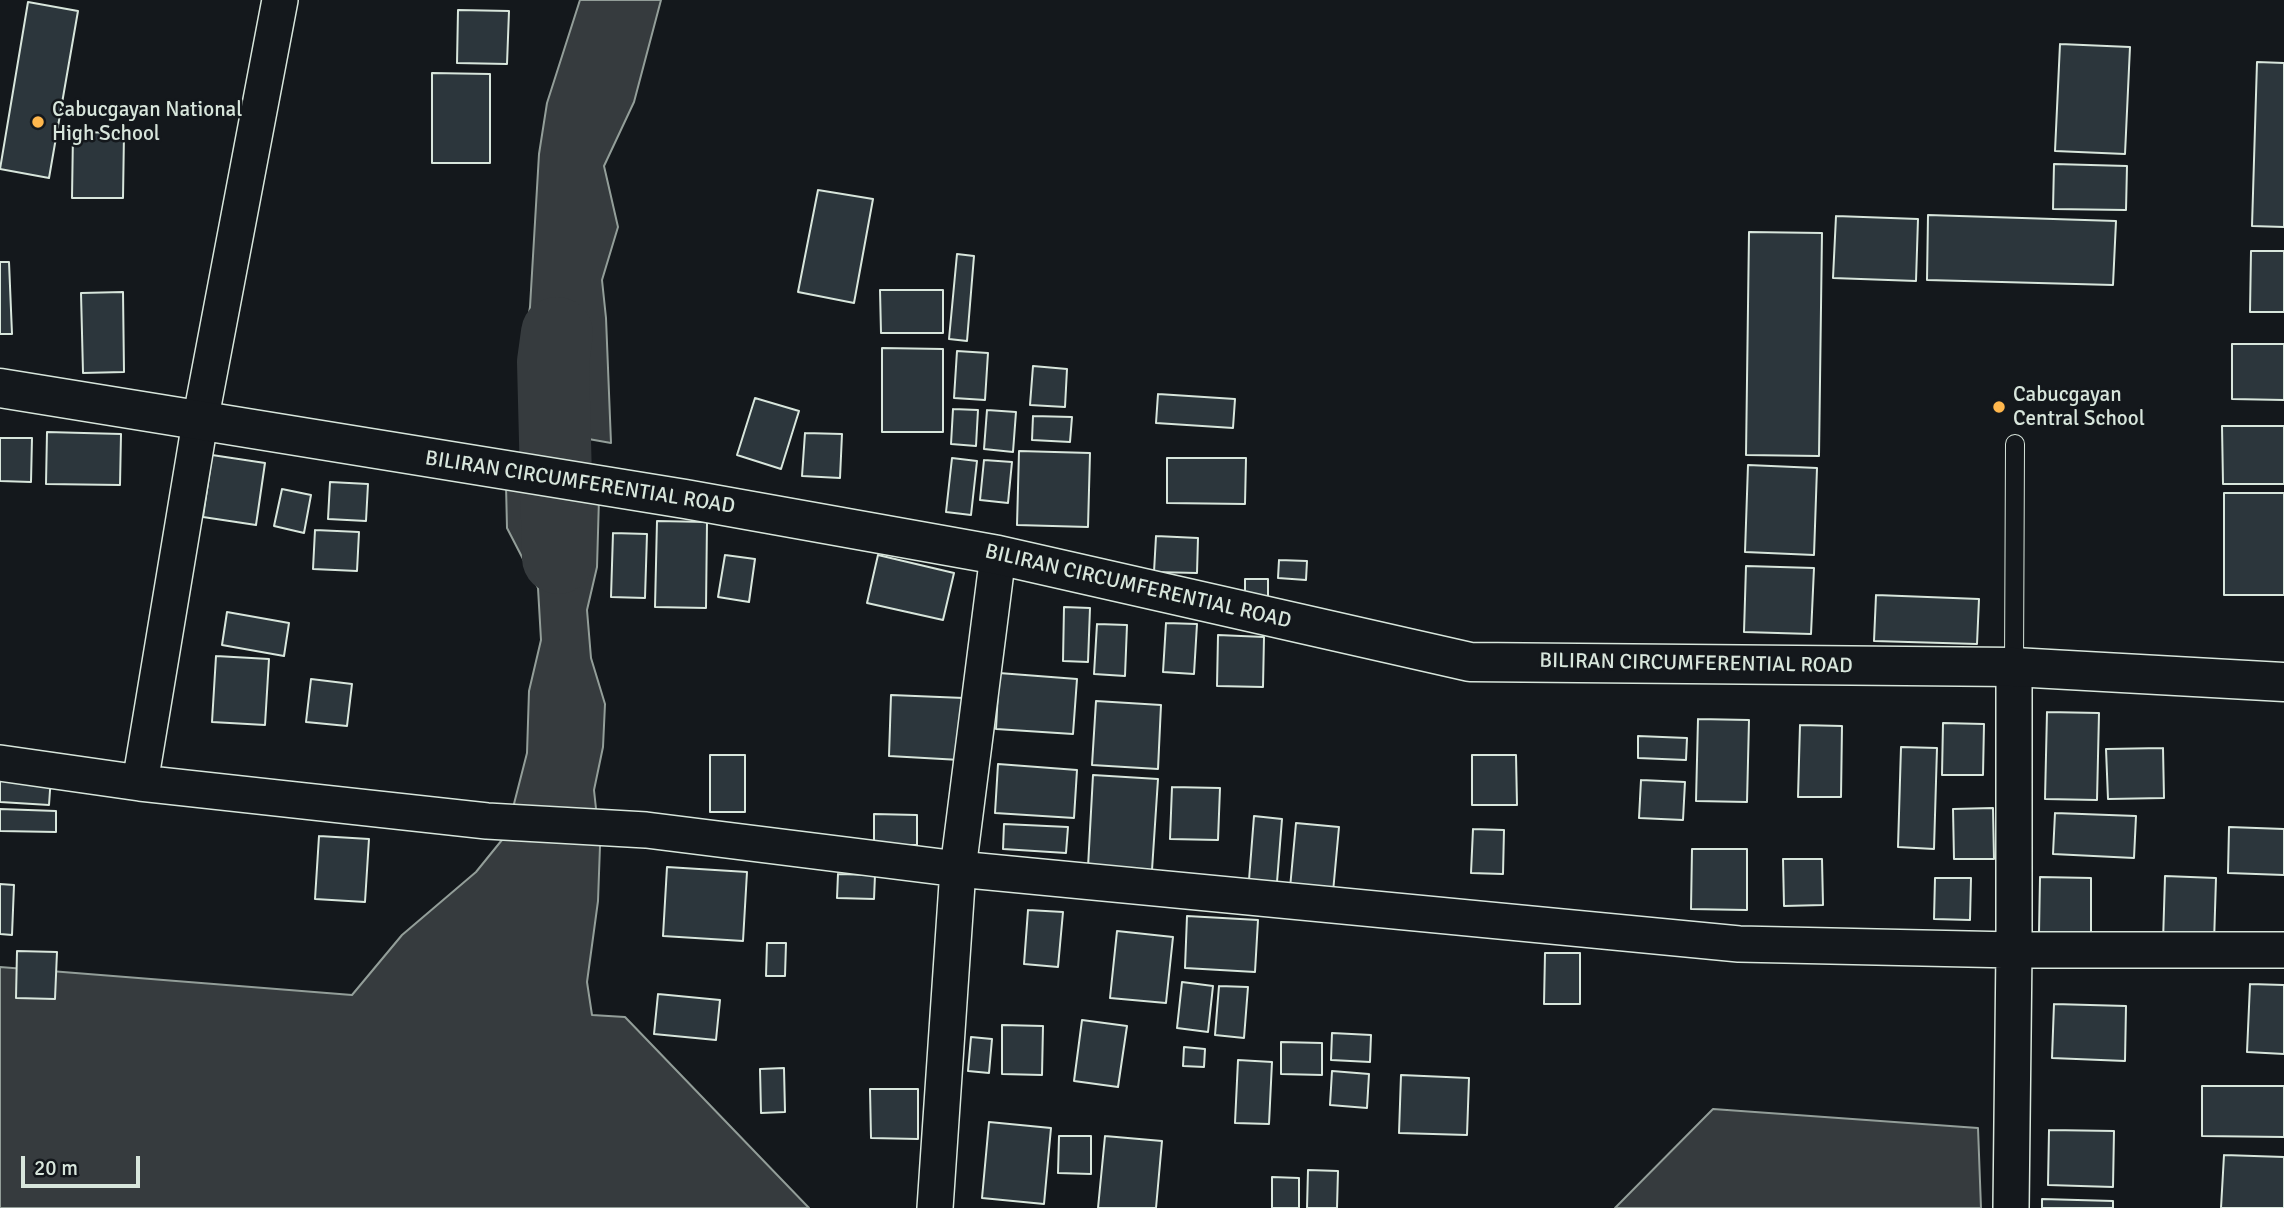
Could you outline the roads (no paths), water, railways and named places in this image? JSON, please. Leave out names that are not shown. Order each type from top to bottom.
[{"type":"main road","name":"BILIRAN CIRCUMFERENTIAL ROAD","points":[[0,388],[685,499],[998,555],[1470,662],[2014,667],[2284,682]]},
{"type":"street","points":[[140,783],[200,422],[280,0]]},
{"type":"street","points":[[935,1208],[958,869],[998,555]]},
{"type":"street","points":[[2011,1208],[2014,667]]},
{"type":"street","points":[[0,763],[140,783],[487,821],[646,830],[958,869],[1740,944],[2014,950],[2284,950]]},
{"type":"lane","points":[[2014,667],[2015,444]]},
{"type":"waterway","points":[[557,333],[553,362],[558,558]]},
{"type":"place","name":"Cabucgayan National High School","points":[[38,122]]},
{"type":"place","name":"Cabucgayan Central School","points":[[1999,407]]}]
